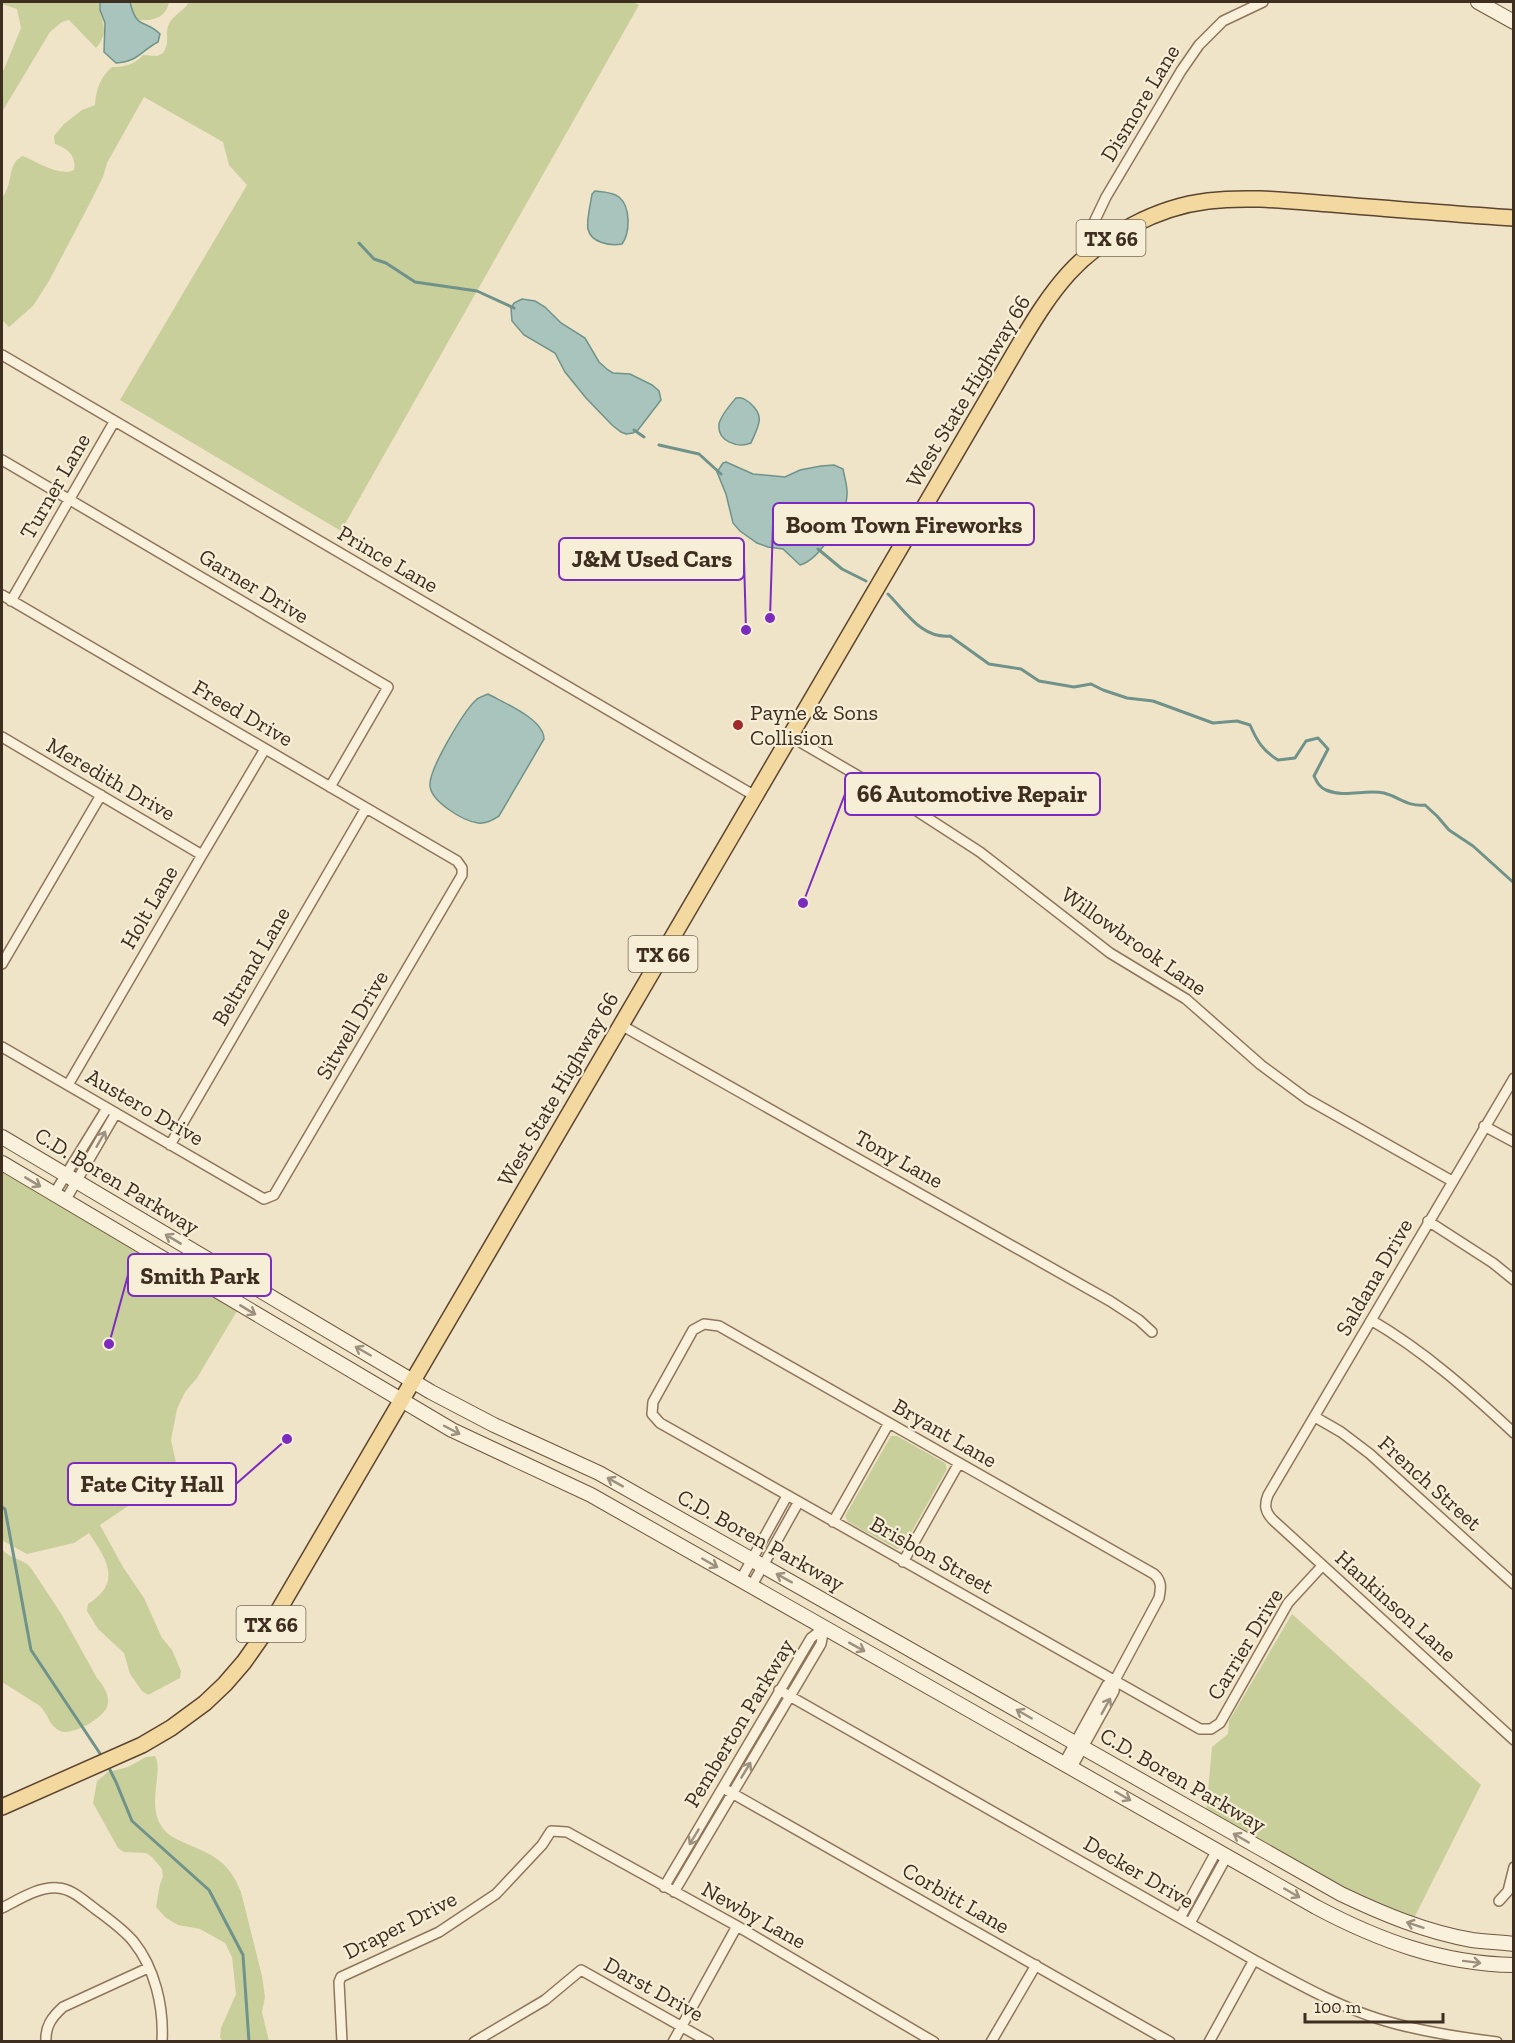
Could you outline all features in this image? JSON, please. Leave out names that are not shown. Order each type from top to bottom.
[{"type":"main road","name":"West State Highway 66","points":[[413,1381],[1041,309],[1069,273],[1122,231],[1167,211],[1196,203],[1223,200],[1281,201],[1514,218]]},
{"type":"main road","name":"TX 66","points":[[2,1807],[142,1745],[171,1728],[205,1703],[225,1684],[262,1638],[413,1381]]},
{"type":"street","name":"Dismore Lane","points":[[1094,251],[1086,239],[1106,197],[1190,56],[1212,29],[1223,21],[1263,2]]},
{"type":"street","points":[[1478,2],[1514,22]]},
{"type":"street","name":"Prince Lane","points":[[2,355],[755,796]]},
{"type":"street","name":"Turner Lane","points":[[11,601],[114,422]]},
{"type":"street","name":"Garner Drive","points":[[2,460],[387,687],[330,787]]},
{"type":"street","name":"Freed Drive","points":[[2,595],[457,861],[462,868]]},
{"type":"street","name":"Willowbrook Lane","points":[[790,736],[906,804],[980,852],[1110,953],[1186,999],[1262,1065],[1307,1099],[1452,1181]]},
{"type":"street","name":"Meredith Drive","points":[[2,737],[201,855]]},
{"type":"street","name":"Holt Lane","points":[[68,1085],[265,749]]},
{"type":"street","points":[[2,964],[101,795]]},
{"type":"street","name":"Beltrand Lane","points":[[170,1145],[366,808]]},
{"type":"street","name":"Sitwell Drive","points":[[269,1198],[274,1195],[462,875],[462,868]]},
{"type":"street","name":"Tony Lane","points":[[621,1025],[1110,1301],[1139,1320],[1152,1332]]},
{"type":"street","name":"Austero Drive","points":[[2,1047],[264,1199],[269,1198]]},
{"type":"street","name":"Saldana Drive","points":[[1268,1494],[1514,1078]]},
{"type":"street","points":[[71,1178],[106,1108]]},
{"type":"street","points":[[59,1198],[116,1113]]},
{"type":"street","points":[[1485,1126],[1514,1142]]},
{"type":"street","name":"C.D. Boren Parkway","points":[[2,1137],[413,1381],[494,1425],[599,1473],[1341,1894],[1431,1930],[1472,1940],[1514,1944]]},
{"type":"street","name":"C.D. Boren Parkway","points":[[2,1163],[452,1430],[591,1495],[1316,1907],[1389,1942],[1459,1960],[1514,1965]]},
{"type":"street","points":[[1428,1221],[1493,1263],[1514,1280]]},
{"type":"street","points":[[275,1326],[287,1306]]},
{"type":"street","points":[[1371,1320],[1401,1338],[1465,1387],[1514,1433]]},
{"type":"street","name":"Brisbon Street","points":[[704,1324],[693,1330],[652,1402],[652,1414],[660,1423],[1196,1726]]},
{"type":"street","name":"Bryant Lane","points":[[704,1324],[718,1326],[1154,1574],[1161,1583],[1159,1598],[1115,1680]]},
{"type":"street","name":"French Street","points":[[1315,1417],[1341,1432],[1370,1454],[1514,1584]]},
{"type":"street","points":[[833,1522],[889,1423]]},
{"type":"street","points":[[903,1562],[959,1463]]},
{"type":"street","name":"Hankinson Lane","points":[[1268,1494],[1265,1506],[1269,1516],[1514,1740]]},
{"type":"street","points":[[758,1563],[787,1496]]},
{"type":"street","points":[[746,1584],[798,1503]]},
{"type":"street","name":"Carrier Drive","points":[[1196,1726],[1200,1729],[1211,1729],[1220,1723],[1288,1603],[1323,1566]]},
{"type":"street","points":[[824,1628],[836,1606]]},
{"type":"street","name":"Pemberton Parkway","points":[[664,1887],[779,1690],[812,1638],[824,1628]]},
{"type":"street","name":"Pemberton Parkway","points":[[674,1892],[821,1644],[824,1628]]},
{"type":"street","points":[[1068,1765],[1107,1685],[1115,1680]]},
{"type":"street","name":"Decker Drive","points":[[779,1690],[1254,1960],[1330,2000],[1379,2019],[1444,2035],[1497,2042]]},
{"type":"street","name":"Corbitt Lane","points":[[723,1788],[1170,2042]]},
{"type":"street","name":"Newby Lane","points":[[551,1831],[567,1832],[737,1926],[934,2042]]},
{"type":"street","name":"Draper Drive","points":[[342,2042],[339,1982],[341,1977],[439,1932],[496,1894],[542,1845],[551,1831]]},
{"type":"street","points":[[1180,1918],[1222,1853]]},
{"type":"street","points":[[1190,1923],[1222,1853]]},
{"type":"street","points":[[1499,1901],[1508,1891],[1514,1867]]},
{"type":"street","points":[[2,1908],[48,1888],[60,1887],[70,1891],[122,1929],[140,1951],[160,2000],[162,2042]]},
{"type":"street","points":[[673,2042],[737,1926]]},
{"type":"street","points":[[1209,2042],[1254,1960]]},
{"type":"street","points":[[991,2042],[1036,1965]]},
{"type":"street","points":[[46,2042],[48,2025],[63,2007],[148,1968]]},
{"type":"street","name":"Darst Drive","points":[[474,2042],[545,2000],[581,1970],[709,2042]]},
{"type":"green space","points":[[2,2],[99,2],[104,30],[101,42],[96,48],[69,20],[62,22],[50,32],[2,112],[2,74],[21,28],[17,9],[2,4]]},
{"type":"green space","points":[[130,2],[169,2],[165,12],[158,18],[137,20]]},
{"type":"green space","points":[[189,2],[633,2],[639,5],[341,531],[120,400],[247,185],[229,165],[223,142],[144,97],[107,163],[103,177],[49,281],[33,306],[9,327],[2,320],[2,197],[8,187],[14,164],[23,156],[62,172],[74,170],[72,157],[67,150],[55,144],[54,136],[64,124],[82,110],[95,105],[99,84],[112,67],[129,65],[143,55],[157,56],[163,53],[167,45],[169,24]]},
{"type":"green space","points":[[2,1170],[237,1311],[197,1378],[185,1392],[177,1409],[171,1440],[178,1472],[100,1525],[123,1567],[144,1598],[162,1638],[172,1650],[181,1671],[180,1678],[148,1695],[142,1691],[130,1674],[124,1653],[98,1629],[87,1611],[88,1604],[99,1596],[108,1579],[105,1561],[89,1533],[74,1543],[27,1554],[3,1541],[2,1549]]},
{"type":"green space","points":[[891,1436],[897,1436],[945,1463],[947,1469],[903,1547],[897,1549],[848,1522],[845,1516]]},
{"type":"green space","points":[[2,1549],[31,1568],[62,1615],[106,1691],[108,1703],[104,1712],[79,1729],[65,1732],[56,1729],[40,1706],[2,1682]]},
{"type":"green space","points":[[1292,1614],[1481,1785],[1413,1920],[1371,1904],[1206,1813],[1212,1747],[1228,1734],[1229,1721]]},
{"type":"green space","points":[[155,1756],[158,1770],[155,1808],[162,1827],[172,1836],[219,1860],[231,1873],[241,1892],[262,1976],[265,1997],[262,2012],[269,2041],[222,2041],[221,2028],[236,1994],[232,1957],[225,1943],[200,1929],[178,1925],[166,1918],[156,1907],[163,1877],[162,1869],[146,1853],[124,1852],[118,1848],[93,1803],[97,1781],[108,1772],[128,1767],[146,1757]]},
{"type":"water","points":[[100,2],[130,2],[138,21],[160,34],[158,42],[135,58],[116,63],[104,52],[105,23],[100,10]]},
{"type":"water","points":[[595,191],[614,194],[623,201],[628,220],[627,233],[622,244],[602,242],[590,234],[588,217],[592,194]]},
{"type":"water","points":[[522,299],[535,301],[545,307],[561,323],[585,338],[599,362],[608,370],[613,373],[630,374],[659,391],[661,400],[638,430],[626,434],[612,425],[565,372],[555,353],[524,335],[512,321],[511,308],[514,303]]},
{"type":"water","points":[[736,398],[747,400],[758,413],[758,427],[751,443],[740,445],[729,442],[719,430],[722,417]]},
{"type":"water","points":[[726,462],[753,474],[785,477],[800,470],[821,466],[834,465],[843,469],[847,489],[846,502],[829,539],[822,548],[800,565],[783,549],[757,543],[740,531],[733,523],[726,494],[717,472]]},
{"type":"water","points":[[488,694],[530,718],[538,725],[544,739],[499,816],[478,823],[464,818],[441,804],[431,791],[430,785],[435,767],[456,728],[476,700]]},
{"type":"waterway","points":[[359,243],[374,259],[386,263],[415,282],[477,291],[514,308]]},
{"type":"waterway","points":[[634,430],[644,437]]},
{"type":"waterway","points":[[659,445],[699,454],[721,474]]},
{"type":"waterway","points":[[818,549],[842,569],[866,581]]},
{"type":"waterway","points":[[888,594],[923,629],[940,636],[950,636],[989,664],[1021,669],[1039,681],[1074,687],[1091,684],[1127,698],[1153,701],[1213,723],[1237,721],[1250,725],[1261,745],[1278,760],[1295,758],[1306,741],[1318,738],[1328,749],[1314,776],[1318,784],[1326,790],[1340,793],[1384,793],[1409,803],[1425,805],[1449,830],[1473,846],[1514,883]]},
{"type":"waterway","points":[[2,1507],[5,1509],[31,1650],[103,1758]]},
{"type":"waterway","points":[[108,1766],[132,1821],[209,1890],[243,1955],[249,2042]]},
{"type":"place","name":"Boom Town Fireworks","points":[[770,618]]},
{"type":"place","name":"J&M Used Cars","points":[[746,630]]},
{"type":"place","name":"Payne & Sons Collision","points":[[738,725]]},
{"type":"place","name":"66 Automotive Repair","points":[[803,903]]},
{"type":"place","name":"Smith Park","points":[[109,1344]]},
{"type":"place","name":"Fate City Hall","points":[[287,1439]]}]
